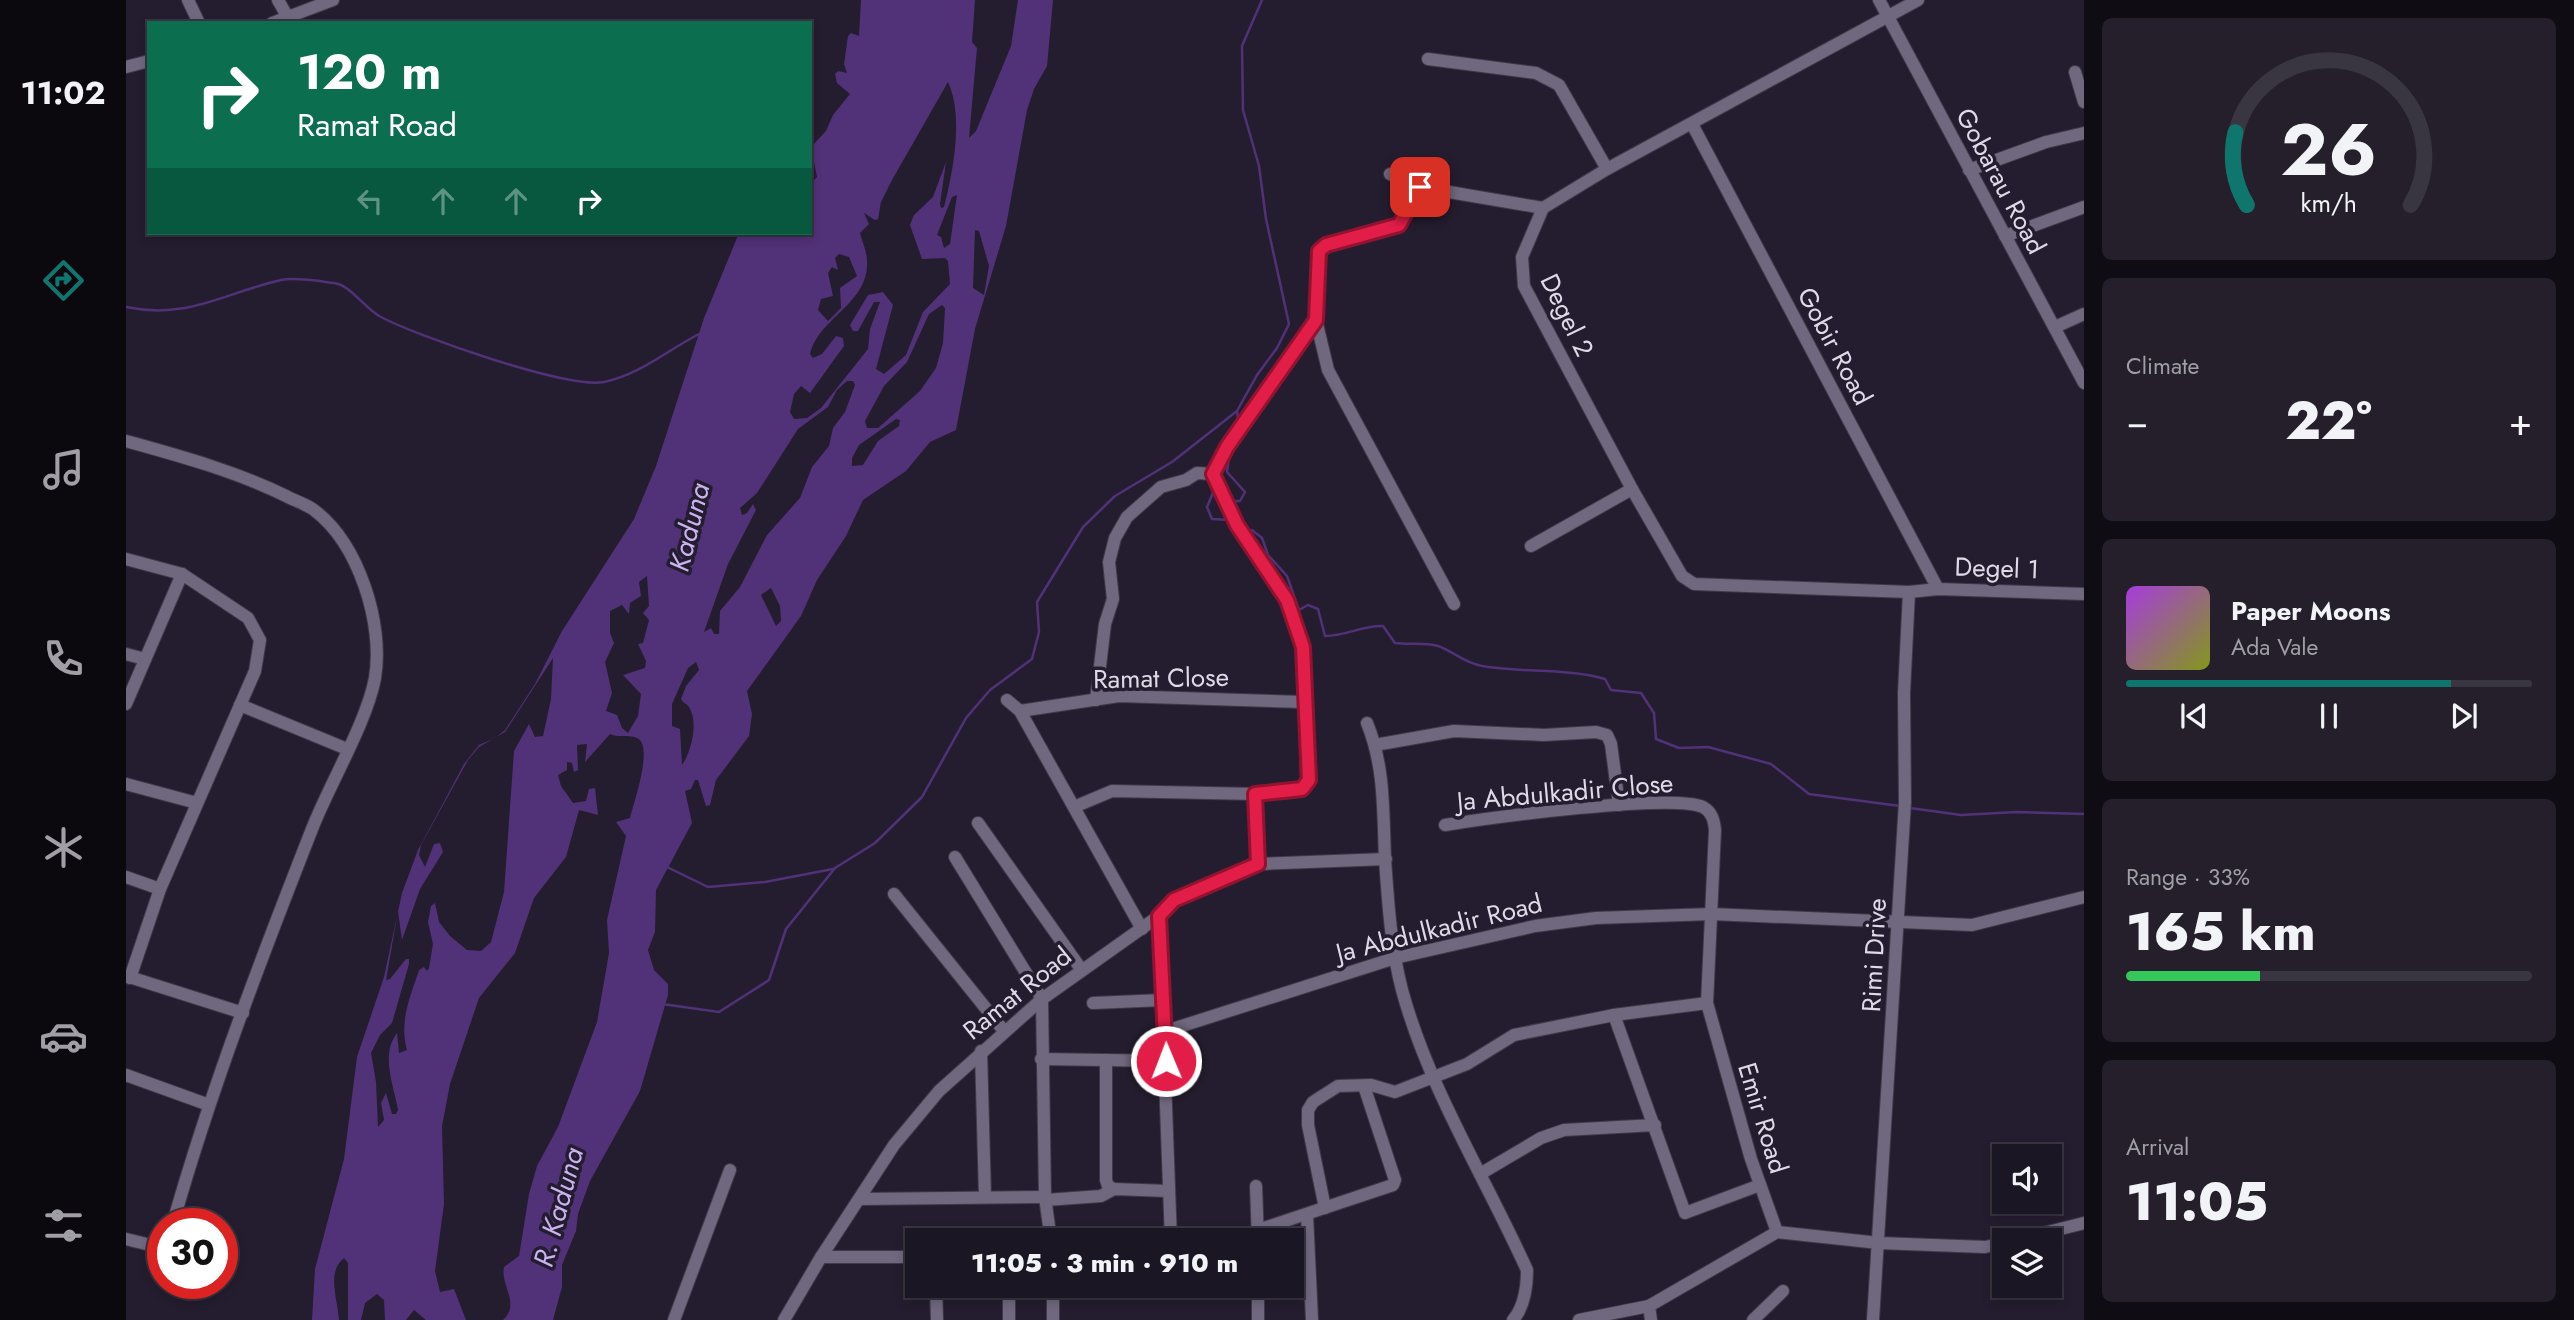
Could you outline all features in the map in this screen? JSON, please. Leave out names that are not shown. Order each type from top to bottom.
[{"type":"street","points":[[188,0],[198,21]]},
{"type":"street","points":[[278,0],[290,20],[333,0]]},
{"type":"street","name":"Gobarau Road","points":[[1878,0],[2084,383]]},
{"type":"street","points":[[1390,174],[1420,187],[1543,208],[1607,169],[1918,0]]},
{"type":"street","points":[[1427,59],[1536,73],[1551,79],[1559,85],[1607,169]]},
{"type":"street","points":[[126,67],[147,65]]},
{"type":"street","points":[[2075,72],[2084,102]]},
{"type":"street","name":"Gobir Road","points":[[1692,124],[1938,589]]},
{"type":"street","points":[[1969,170],[2046,142],[2084,133]]},
{"type":"street","points":[[1420,187],[1399,225],[1326,245],[1319,251],[1316,320],[1328,370],[1454,604]]},
{"type":"street","points":[[2005,236],[2084,207]]},
{"type":"street","name":"Degel 2","points":[[1543,208],[1522,257],[1524,286],[1632,489],[1682,576],[1694,584],[1909,592]]},
{"type":"street","points":[[2054,327],[2084,314]]},
{"type":"street","points":[[1213,474],[1227,447],[1316,320]]},
{"type":"street","points":[[126,441],[260,483],[314,510],[343,542],[363,581],[372,609],[376,661],[374,680],[321,805],[209,1105],[178,1208]]},
{"type":"street","points":[[1096,700],[1105,624],[1113,599],[1109,562],[1115,538],[1128,517],[1161,487],[1186,480],[1197,473],[1213,474]]},
{"type":"street","points":[[1074,807],[1112,792],[1255,794],[1302,789],[1307,786],[1303,647],[1287,600],[1237,525],[1213,474]]},
{"type":"street","points":[[1531,546],[1632,489]]},
{"type":"street","points":[[126,559],[182,574],[248,618],[260,640],[255,671],[160,889],[128,977],[243,1013]]},
{"type":"street","points":[[126,704],[182,574]]},
{"type":"street","name":"Degel 1","points":[[1909,592],[1938,589],[2084,594]]},
{"type":"street","name":"Rimi Drive","points":[[1872,1320],[1905,817],[1904,693],[1909,592]]},
{"type":"street","points":[[126,654],[145,659]]},
{"type":"street","name":"Ramat Close","points":[[1020,711],[1119,696],[1303,702]]},
{"type":"street","points":[[1007,700],[1020,711],[1142,929]]},
{"type":"street","points":[[240,705],[347,749]]},
{"type":"street","points":[[1367,723],[1376,745],[1384,797],[1385,859],[1395,958],[1402,990],[1432,1077],[1527,1270],[1527,1284],[1520,1312],[1513,1320]]},
{"type":"street","points":[[1376,745],[1454,731],[1544,735],[1596,732],[1607,735],[1619,805]]},
{"type":"street","points":[[126,784],[197,803]]},
{"type":"street","points":[[1255,794],[1258,864]]},
{"type":"street","name":"Ja Abdulkadir Close","points":[[1445,825],[1619,805],[1686,803],[1704,808],[1713,816],[1712,914]]},
{"type":"street","points":[[978,823],[1081,969]]},
{"type":"street","points":[[955,856],[1042,999],[1041,1059],[1049,1228]]},
{"type":"street","name":"Ramat Road","points":[[784,1320],[821,1257],[909,1124],[981,1051],[1081,969],[1142,929],[1174,900],[1258,864],[1385,859]]},
{"type":"street","points":[[126,877],[160,889]]},
{"type":"street","points":[[894,894],[1004,1031]]},
{"type":"street","name":"Ja Abdulkadir Road","points":[[1166,1031],[1395,958],[1470,939],[1547,924],[1596,918],[1712,914],[1898,924],[1972,925],[2084,897]]},
{"type":"street","name":"Emir Road","points":[[1712,914],[1707,1003],[1760,1185],[1777,1232]]},
{"type":"street","points":[[1159,916],[1166,1031],[1170,1228]]},
{"type":"street","points":[[1093,1003],[1163,1000]]},
{"type":"street","points":[[1372,1108],[1395,1092],[1467,1064],[1514,1035],[1615,1015],[1707,1003]]},
{"type":"street","points":[[1615,1015],[1685,1213],[1760,1185]]},
{"type":"street","points":[[981,1051],[985,1197]]},
{"type":"street","points":[[1041,1059],[1166,1061]]},
{"type":"street","points":[[1106,1061],[1108,1186],[1114,1189],[1168,1191]]},
{"type":"street","points":[[126,1075],[209,1105]]},
{"type":"street","points":[[1325,1208],[1308,1125],[1308,1110],[1313,1102],[1338,1086],[1364,1086],[1395,1092]]},
{"type":"street","points":[[1275,1228],[1392,1185],[1395,1180],[1364,1086]]},
{"type":"street","points":[[1480,1174],[1541,1139],[1563,1130],[1654,1125]]},
{"type":"street","points":[[674,1320],[730,1170]]},
{"type":"street","points":[[1256,1186],[1258,1228]]},
{"type":"street","points":[[860,1199],[1046,1199],[1101,1196],[1114,1189]]},
{"type":"street","points":[[1307,1215],[1312,1320]]},
{"type":"street","points":[[2062,1228],[2084,1223]]},
{"type":"street","points":[[1579,1320],[1649,1306],[1777,1232],[1879,1243],[1992,1246]]},
{"type":"street","points":[[126,1239],[147,1244]]},
{"type":"street","points":[[821,1257],[905,1257]]},
{"type":"street","points":[[1753,1320],[1783,1291]]},
{"type":"street","points":[[936,1298],[937,1320]]},
{"type":"street","points":[[1009,1298],[1009,1320]]},
{"type":"street","points":[[1053,1298],[1053,1320]]},
{"type":"street","points":[[1258,1298],[1258,1320]]},
{"type":"street","points":[[796,1299],[797,1320]]},
{"type":"street","points":[[1649,1306],[1651,1320]]},
{"type":"water","points":[[861,0],[975,0],[972,42],[977,48],[969,138],[976,131],[1011,46],[1018,0],[1053,0],[1047,66],[1034,89],[1027,110],[1006,226],[975,329],[956,430],[930,442],[906,471],[863,500],[846,536],[817,580],[801,616],[747,691],[752,714],[749,736],[716,780],[710,805],[706,806],[698,780],[695,780],[691,789],[685,791],[692,823],[656,890],[655,932],[648,950],[654,970],[668,984],[668,995],[640,1091],[590,1181],[578,1214],[576,1231],[562,1265],[562,1287],[553,1320],[503,1320],[510,1308],[504,1267],[519,1256],[529,1194],[537,1166],[558,1127],[597,1022],[609,953],[607,920],[626,836],[616,822],[630,818],[643,762],[642,743],[630,736],[610,734],[585,762],[587,744],[577,745],[578,770],[574,772],[572,763],[567,762],[567,770],[558,775],[561,786],[573,803],[586,801],[589,789],[595,788],[598,815],[579,810],[566,857],[534,898],[515,953],[479,998],[450,1084],[442,1126],[444,1204],[435,1271],[440,1292],[454,1289],[466,1320],[426,1320],[414,1310],[406,1320],[385,1320],[384,1300],[377,1294],[365,1303],[361,1320],[348,1320],[348,1263],[344,1258],[335,1271],[334,1278],[339,1320],[312,1320],[315,1269],[344,1159],[357,1057],[384,977],[397,915],[386,980],[390,979],[406,959],[409,959],[409,964],[392,1023],[380,1035],[371,1053],[376,1082],[378,1127],[384,1120],[381,1103],[386,1093],[392,1114],[396,1114],[398,1110],[389,1051],[397,1033],[399,1053],[407,1050],[404,1029],[407,1010],[419,970],[424,967],[427,971],[429,968],[433,944],[428,922],[431,906],[435,903],[439,922],[450,936],[467,950],[481,951],[491,942],[504,892],[514,751],[529,724],[535,737],[543,736],[551,699],[553,658],[505,732],[496,737],[505,730],[535,684],[562,631],[634,519],[656,466],[704,318],[738,235],[812,235],[812,182],[817,177],[812,146],[826,131],[833,115],[850,94],[837,83],[835,74],[838,71],[847,73],[844,64],[848,36],[851,33],[859,36]],"holes":[[[948,82],[953,96],[956,127],[951,177],[944,207],[941,208],[940,204],[946,162],[933,197],[914,215],[910,225],[922,259],[945,258],[948,261],[950,284],[923,312],[906,355],[884,374],[876,369],[893,305],[883,292],[868,295],[850,325],[853,331],[858,331],[874,302],[880,302],[870,329],[868,349],[821,408],[807,418],[794,419],[790,412],[794,394],[801,386],[810,393],[844,346],[843,338],[836,336],[822,354],[813,358],[810,354],[823,330],[860,288],[867,261],[860,233],[869,224],[864,213],[875,220],[878,219],[881,202]],[[957,195],[950,244],[944,248],[941,237],[937,235],[952,197]],[[975,230],[979,231],[989,266],[984,295],[973,288]],[[839,254],[849,257],[857,276],[840,288],[841,308],[828,321],[818,310],[821,299],[833,296],[828,273],[832,267],[838,270],[835,258]],[[942,305],[945,308],[943,343],[936,368],[920,391],[878,428],[867,428],[865,421],[884,386],[907,362],[929,314]],[[847,381],[853,381],[855,385],[845,412],[833,428],[829,446],[812,467],[800,498],[767,535],[740,587],[720,611],[719,634],[714,634],[711,628],[704,632],[728,564],[756,510],[753,504],[747,513],[742,515],[740,508],[757,493],[798,429],[828,407],[837,390]],[[896,419],[900,420],[899,426],[878,441],[863,465],[852,466],[852,458],[859,445]],[[647,576],[649,606],[643,613],[649,620],[643,643],[638,644],[646,661],[645,668],[623,675],[641,694],[638,716],[628,733],[622,728],[617,715],[606,711],[612,693],[605,662],[614,643],[610,633],[610,611],[622,605],[629,614],[630,603],[641,596],[639,582]],[[771,588],[780,606],[781,621],[776,626],[761,595]],[[696,662],[699,670],[686,686],[681,699],[689,707],[694,729],[691,745],[682,765],[680,729],[672,726],[672,704],[688,668]]]},
{"type":"water","points":[[493,739],[479,747],[468,760],[421,845],[419,855],[425,867],[434,844],[440,843],[443,852],[420,889],[402,940],[398,911],[418,850],[464,764],[479,745]]},
{"type":"waterway","points":[[662,1004],[719,1012],[769,980],[786,929],[835,868],[875,843],[922,797],[966,718],[990,690],[1032,659],[1039,632],[1037,602],[1083,527],[1115,496],[1172,462],[1237,411],[1257,375],[1277,348],[1289,324],[1266,219],[1259,166],[1243,110],[1242,46],[1262,0]]},
{"type":"waterway","points":[[126,307],[148,310],[187,308],[287,279],[334,283],[346,288],[369,309],[399,326],[527,370],[585,382],[604,382],[629,374],[699,334]]},
{"type":"waterway","points":[[1237,411],[1239,424]]},
{"type":"waterway","points":[[1229,457],[1227,472],[1245,492],[1240,501],[1230,501]]},
{"type":"waterway","points":[[1215,488],[1207,507],[1212,519],[1230,520]]},
{"type":"waterway","points":[[1249,533],[1252,530],[1262,538],[1268,555],[1287,576],[1299,610],[1308,605],[1318,609],[1325,636],[1383,626],[1395,643],[1438,646],[1475,664],[1575,673],[1605,679],[1611,690],[1641,693],[1654,713],[1656,739],[1679,748],[1708,747],[1771,764],[1809,794],[1900,806]]},
{"type":"waterway","points":[[1910,808],[1961,815],[2017,812],[2084,814]]},
{"type":"waterway","points":[[667,867],[708,887],[765,882],[833,869]]},
{"type":"route","points":[[1166,1061],[1159,916],[1174,900],[1241,869],[1258,864],[1255,794],[1302,789],[1307,786],[1309,780],[1303,702],[1303,647],[1287,600],[1237,525],[1213,474],[1227,447],[1316,320],[1319,251],[1326,245],[1399,225],[1420,187]]},
{"type":"water label","name":"Kaduna","points":[[689,527]]},
{"type":"water label","name":"R. Kaduna","points":[[558,1207]]}]
